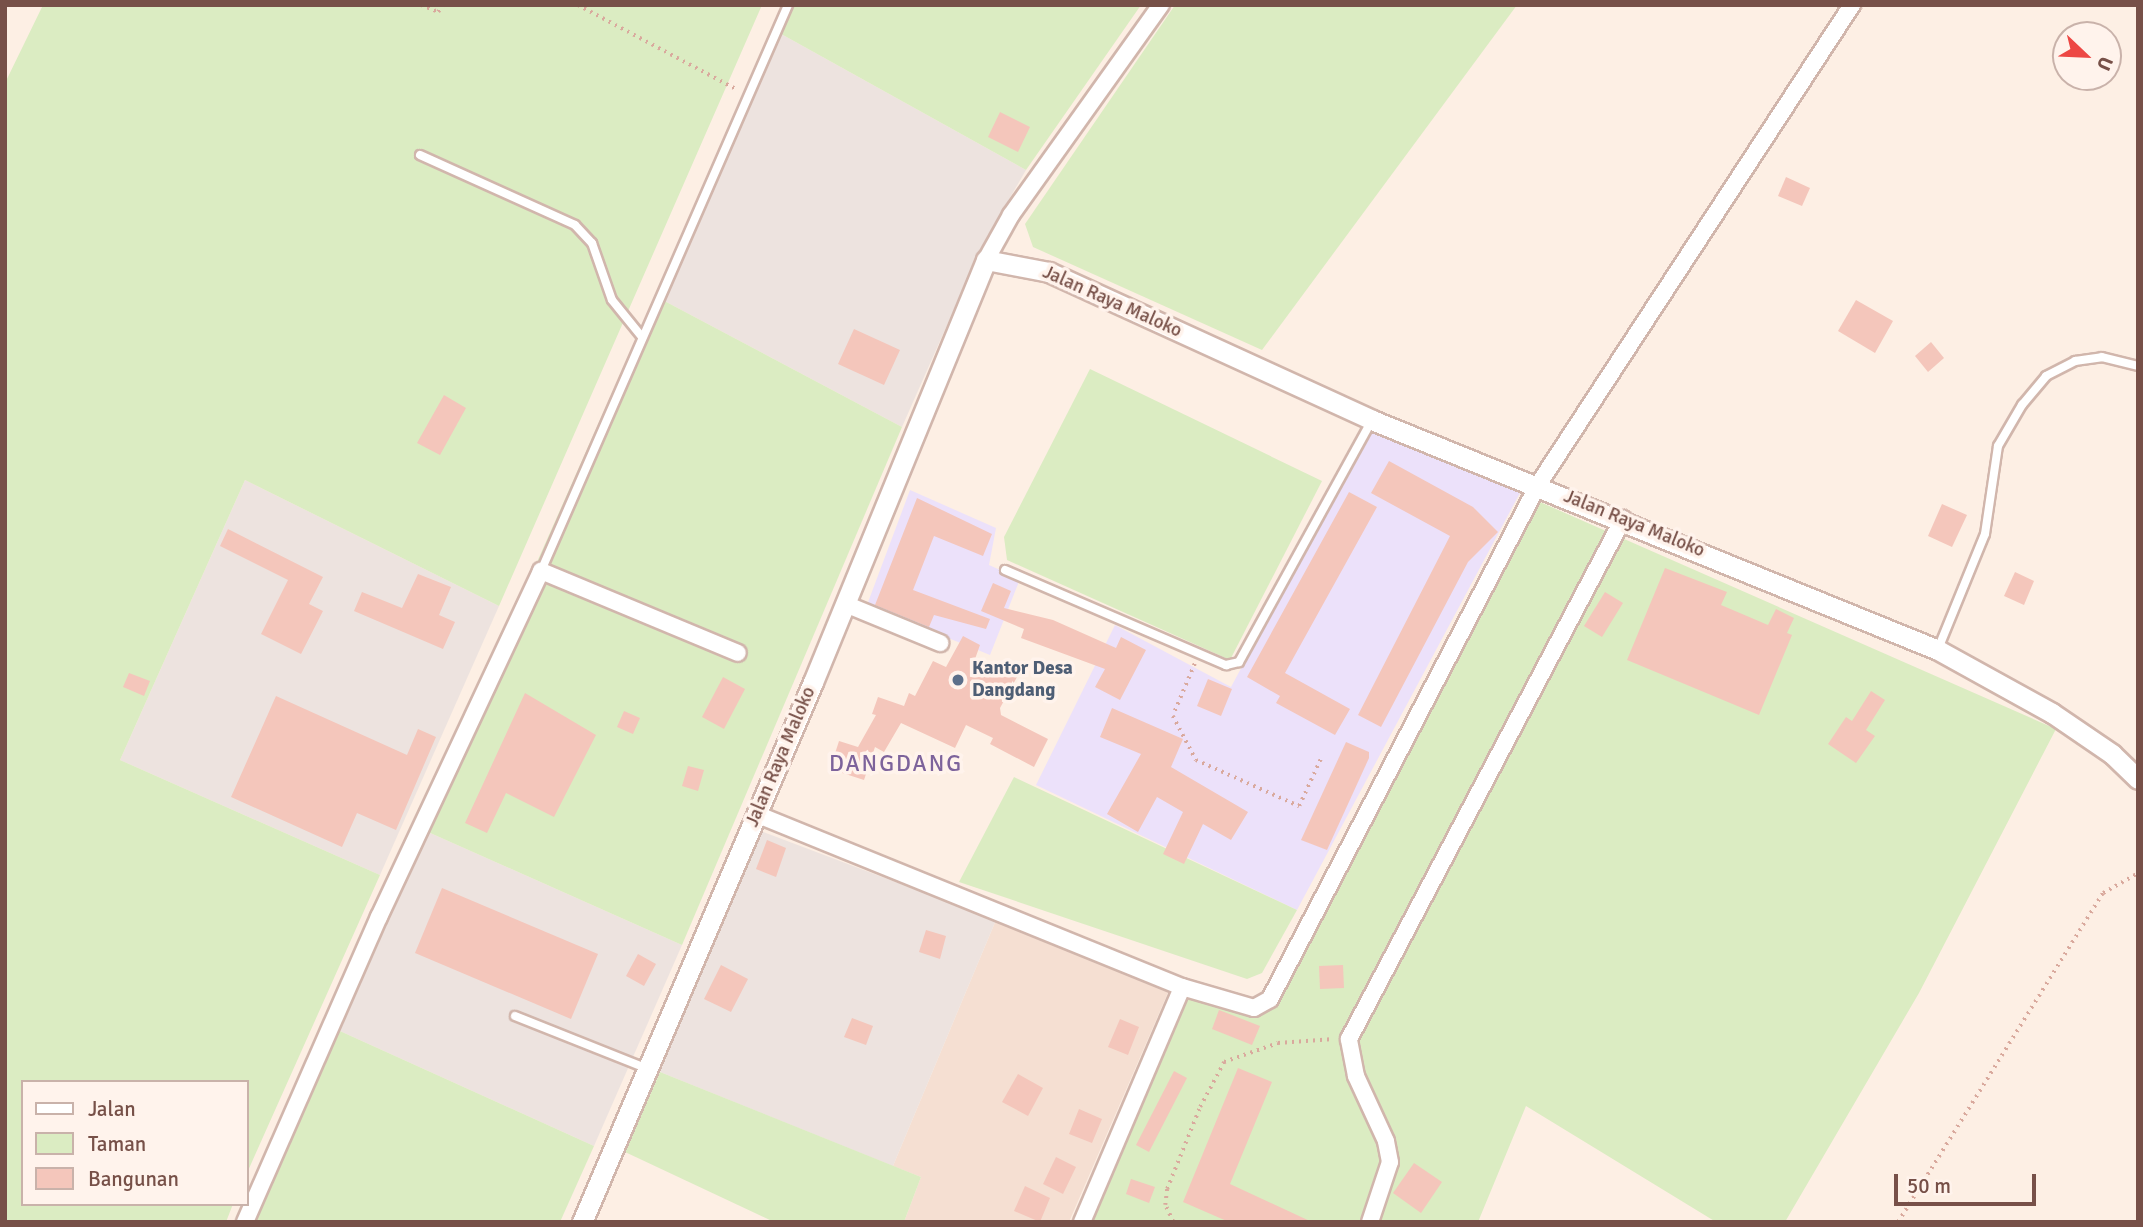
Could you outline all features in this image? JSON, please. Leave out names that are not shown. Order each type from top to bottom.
[{"type":"street","points":[[986,260],[1011,215],[1161,5]]},
{"type":"street","points":[[756,814],[1182,987],[1254,1008],[1270,999],[1538,485],[1852,5]]},
{"type":"street","name":"Jalan Raya Maloko","points":[[582,1222],[649,1070],[845,604],[986,260],[1049,272],[1372,420],[1623,519],[1938,650],[2052,713],[2112,754],[2138,779]]},
{"type":"street","points":[[1370,1222],[1390,1162],[1386,1141],[1356,1076],[1349,1039],[1623,519]]},
{"type":"street","points":[[245,1222],[379,917],[541,571],[738,653]]},
{"type":"street","points":[[845,604],[940,643]]},
{"type":"street","points":[[1082,1222],[1182,987]]},
{"type":"lane","points":[[541,571],[746,94],[788,5]]},
{"type":"lane","points":[[420,155],[575,225],[592,243],[612,300],[642,337]]},
{"type":"lane","points":[[1938,650],[1981,547],[1994,461],[2017,412],[2046,376],[2076,361],[2102,357],[2138,366]]},
{"type":"lane","points":[[1005,570],[1226,665],[1240,662],[1372,420]]},
{"type":"lane","points":[[515,1016],[649,1070]]},
{"type":"path","points":[[421,5],[438,12],[443,5]]},
{"type":"path","points":[[578,5],[746,94]]},
{"type":"path","points":[[1199,654],[1173,716],[1196,760],[1299,806],[1322,756]]},
{"type":"path","points":[[1898,1222],[2103,893],[2138,873]]},
{"type":"path","points":[[1173,1222],[1165,1205],[1167,1189],[1200,1107],[1224,1062],[1278,1043],[1349,1039]]},
{"type":"shaded area","points":[[774,30],[1026,170],[981,248],[902,427],[655,296]]},
{"type":"shaded area","points":[[1370,429],[1521,491],[1297,910],[1036,785],[1115,625],[1231,687]]},
{"type":"shaded area","points":[[245,480],[499,606],[380,875],[120,760]]},
{"type":"shaded area","points":[[910,490],[996,528],[989,565],[1020,579],[990,655],[867,605]]},
{"type":"shaded area","points":[[419,828],[682,945],[594,1146],[331,1027]]},
{"type":"shaded area","points":[[761,831],[996,920],[893,1166],[660,1072]]},
{"type":"shaded area","points":[[996,920],[1106,947],[1176,974],[1069,1222],[904,1222],[921,1177],[893,1166]]},
{"type":"green space","points":[[43,5],[762,5],[499,606],[245,480],[120,760],[380,875],[248,1171],[248,1080],[21,1080],[21,1206],[232,1206],[226,1222],[5,1222],[5,83]]},
{"type":"green space","points":[[786,5],[1141,5],[1026,170],[774,30]]},
{"type":"green space","points":[[1175,5],[1517,5],[1262,350],[1033,247],[1025,224]]},
{"type":"green space","points":[[655,296],[902,427],[682,945],[419,828]]},
{"type":"green space","points":[[1090,369],[1322,481],[1230,660],[1007,560],[1004,537]]},
{"type":"green space","points":[[1540,502],[2056,729],[1919,993],[1785,1222],[1716,1222],[1526,1106],[1478,1222],[1082,1222],[1191,983],[1268,1011]]},
{"type":"green space","points":[[1014,777],[1297,910],[1262,973],[1247,979],[959,882]]},
{"type":"green space","points":[[331,1027],[594,1146],[560,1222],[245,1222]]},
{"type":"green space","points":[[660,1072],[921,1177],[904,1222],[774,1222],[625,1152]]},
{"type":"building","points":[[1000,112],[1030,127],[1018,152],[988,137]]},
{"type":"building","points":[[1786,177],[1810,188],[1802,206],[1778,196]]},
{"type":"building","points":[[1856,300],[1893,321],[1875,353],[1838,331]]},
{"type":"building","points":[[854,329],[900,350],[884,385],[838,364]]},
{"type":"building","points":[[1931,342],[1944,358],[1928,372],[1915,356]]},
{"type":"building","points":[[444,395],[466,408],[440,455],[417,443]]},
{"type":"building","points":[[1389,461],[1473,507],[1498,532],[1468,562],[1381,727],[1358,715],[1450,536],[1371,493]]},
{"type":"building","points":[[1349,492],[1377,507],[1285,673],[1350,709],[1335,735],[1276,703],[1280,696],[1247,677]]},
{"type":"building","points":[[917,498],[992,534],[983,556],[934,536],[913,590],[990,619],[986,629],[934,615],[929,627],[875,605]]},
{"type":"building","points":[[1942,504],[1967,515],[1952,547],[1928,536]]},
{"type":"building","points":[[228,529],[323,577],[309,604],[323,611],[301,654],[261,634],[288,580],[220,546]]},
{"type":"building","points":[[1665,568],[1727,592],[1721,605],[1768,625],[1776,609],[1794,618],[1787,633],[1792,635],[1759,715],[1627,660]]},
{"type":"building","points":[[2015,572],[2034,581],[2024,605],[2004,596]]},
{"type":"building","points":[[418,574],[451,587],[439,615],[455,622],[443,649],[354,611],[362,592],[402,608]]},
{"type":"building","points":[[993,583],[1011,591],[1004,608],[1053,620],[1116,648],[1121,637],[1146,650],[1120,700],[1095,687],[1105,669],[1021,638],[1024,629],[981,611]]},
{"type":"building","points":[[1605,592],[1623,603],[1602,637],[1584,626]]},
{"type":"building","points":[[963,636],[980,645],[975,659],[999,670],[1005,659],[1022,668],[1000,708],[1001,715],[1048,739],[1034,767],[990,744],[993,738],[966,725],[955,748],[901,723],[884,752],[875,747],[864,780],[830,769],[839,741],[858,747],[876,715],[872,714],[878,697],[904,706],[909,693],[915,696],[933,661],[946,667]]},
{"type":"building","points":[[129,673],[150,681],[144,696],[123,687]]},
{"type":"building","points":[[723,677],[745,689],[724,729],[702,717]]},
{"type":"building","points":[[1208,679],[1232,689],[1221,716],[1197,706]]},
{"type":"building","points":[[1871,691],[1885,700],[1866,730],[1875,736],[1856,763],[1828,744],[1846,717],[1852,721]]},
{"type":"building","points":[[525,693],[596,735],[554,817],[506,793],[487,833],[465,823]]},
{"type":"building","points":[[276,696],[407,755],[418,729],[436,737],[396,830],[357,813],[342,847],[231,797]]},
{"type":"building","points":[[1112,708],[1183,739],[1171,767],[1248,812],[1231,840],[1203,824],[1184,864],[1163,854],[1183,812],[1157,797],[1138,832],[1107,814],[1141,754],[1100,737]]},
{"type":"building","points":[[624,711],[640,718],[633,734],[617,727]]},
{"type":"building","points":[[1346,742],[1369,752],[1369,758],[1327,850],[1301,840]]},
{"type":"building","points":[[688,766],[704,770],[698,791],[682,786]]},
{"type":"building","points":[[767,840],[786,848],[776,877],[756,869]]},
{"type":"building","points":[[442,888],[598,954],[571,1019],[415,953]]},
{"type":"building","points":[[926,930],[946,936],[940,959],[919,952]]},
{"type":"building","points":[[638,954],[656,964],[644,986],[626,976]]},
{"type":"building","points":[[721,965],[748,979],[731,1012],[704,999]]},
{"type":"building","points":[[1343,965],[1344,988],[1320,989],[1319,966]]},
{"type":"building","points":[[1219,1010],[1260,1026],[1252,1045],[1212,1029]]},
{"type":"building","points":[[852,1018],[873,1026],[866,1045],[844,1037]]},
{"type":"building","points":[[1120,1019],[1139,1027],[1128,1055],[1108,1047]]},
{"type":"building","points":[[1238,1068],[1272,1082],[1230,1184],[1312,1222],[1229,1222],[1183,1202]]},
{"type":"building","points":[[1174,1071],[1187,1078],[1149,1152],[1136,1145]]},
{"type":"building","points":[[1018,1074],[1043,1088],[1028,1116],[1002,1102]]},
{"type":"building","points":[[1079,1109],[1102,1119],[1092,1143],[1069,1134]]},
{"type":"building","points":[[1056,1157],[1076,1167],[1063,1194],[1043,1184]]},
{"type":"building","points":[[1414,1163],[1442,1182],[1421,1213],[1393,1193]]},
{"type":"building","points":[[1131,1179],[1155,1187],[1149,1203],[1126,1194]]},
{"type":"building","points":[[1025,1186],[1050,1198],[1040,1222],[1014,1211]]},
{"type":"place","name":"Kantor Desa Dangdang","points":[[958,680]]},
{"type":"district","name":"DANGDANG","points":[[896,764]]}]
